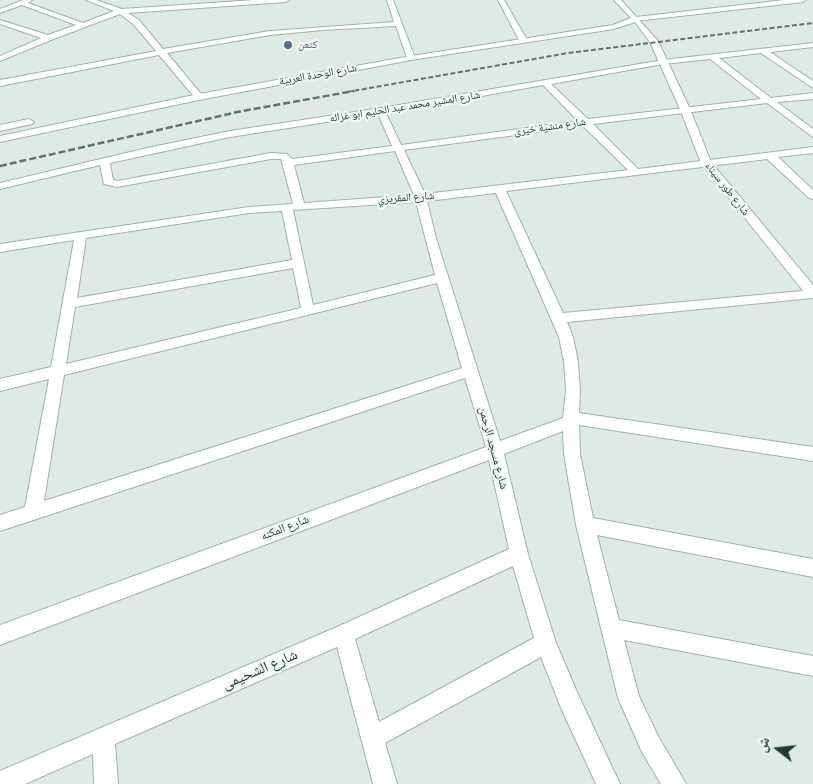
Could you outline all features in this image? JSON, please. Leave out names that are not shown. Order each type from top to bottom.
[{"type":"street","points":[[89,0],[121,11],[136,22],[199,97]]},
{"type":"street","points":[[0,59],[48,38],[121,11],[231,2],[286,0]]},
{"type":"street","points":[[390,0],[410,54]]},
{"type":"street","points":[[501,0],[522,37]]},
{"type":"street","name":"شارع طور سيناء","points":[[617,0],[654,41],[685,109],[706,163],[813,294]]},
{"type":"street","points":[[728,0],[740,7]]},
{"type":"street","name":"شارع الوحدة العربية","points":[[212,85],[522,37],[614,28],[636,19],[804,0]]},
{"type":"street","points":[[0,11],[25,1],[82,25]]},
{"type":"street","points":[[0,5],[10,7]]},
{"type":"street","points":[[0,22],[48,38]]},
{"type":"street","points":[[0,82],[288,31],[399,24]]},
{"type":"street","name":"شارع المشير محمد عبد الحليم ابو غزاله","points":[[0,186],[230,134],[381,111],[663,62],[813,45]]},
{"type":"street","points":[[762,51],[813,85]]},
{"type":"street","name":"شارع الوحدة العربية","points":[[0,139],[410,54]]},
{"type":"street","points":[[712,57],[813,134]]},
{"type":"street","points":[[545,83],[636,172]]},
{"type":"street","points":[[182,90],[202,87]]},
{"type":"street","name":"شارع منشية خيرى","points":[[288,163],[685,109],[813,96]]},
{"type":"street","name":"شارع مسجد الرحمن","points":[[381,111],[421,198],[428,232],[472,370],[495,450],[519,554],[546,643],[569,700],[608,784]]},
{"type":"street","points":[[0,128],[38,120]]},
{"type":"street","name":"شارع المقريزي","points":[[0,248],[249,210],[421,198],[813,150]]},
{"type":"street","points":[[769,155],[813,196]]},
{"type":"street","points":[[105,161],[108,182],[111,184],[277,156],[287,158],[298,263],[308,310]]},
{"type":"street","points":[[500,189],[559,318],[571,362],[573,390],[571,420],[576,481],[585,525],[628,698],[650,744],[674,784]]},
{"type":"street","points":[[34,512],[81,235]]},
{"type":"street","points":[[69,304],[298,263]]},
{"type":"street","points":[[0,385],[442,278]]},
{"type":"street","points":[[559,318],[813,294]]},
{"type":"street","points":[[0,523],[472,370]]},
{"type":"street","points":[[571,420],[813,454]]},
{"type":"street","name":"شارع المكنه","points":[[0,635],[571,420]]},
{"type":"street","points":[[585,525],[813,568]]},
{"type":"street","name":"شارع الشحيمى","points":[[0,783],[344,634],[519,554]]},
{"type":"street","points":[[611,628],[813,666]]},
{"type":"street","points":[[344,634],[385,784]]},
{"type":"street","points":[[373,737],[546,643]]},
{"type":"street","points":[[104,738],[106,784]]},
{"type":"railway","points":[[347,92],[568,53],[813,23]]},
{"type":"railway","points":[[0,166],[242,111],[354,91]]},
{"type":"place","name":"كتعن","points":[[288,45]]}]
